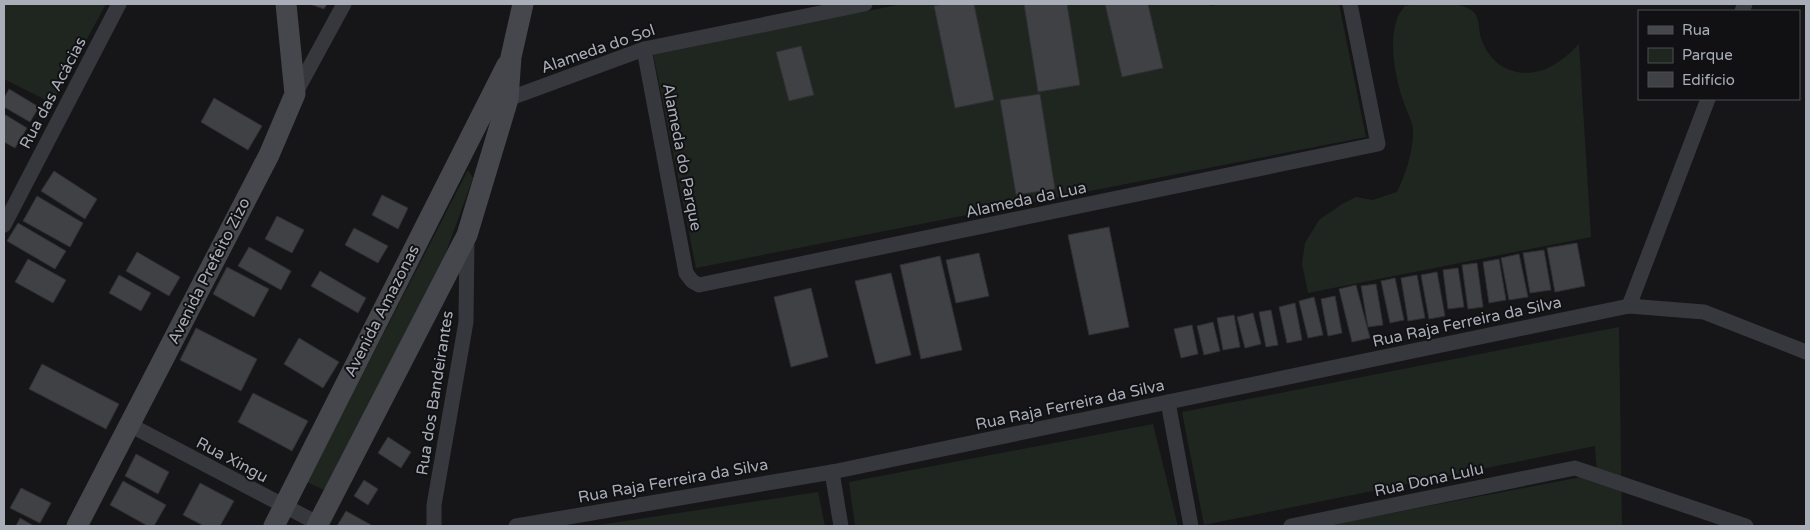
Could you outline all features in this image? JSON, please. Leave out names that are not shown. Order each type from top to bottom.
[{"type":"main road","name":"Avenida Prefeito Zizo","points":[[77,526],[269,155],[295,94],[286,4]]},
{"type":"main road","points":[[318,525],[467,235],[523,4]]},
{"type":"main road","name":"Avenida Amazonas","points":[[274,526],[499,98]]},
{"type":"street","name":"Rua das Acácias","points":[[4,225],[120,4]]},
{"type":"street","points":[[295,94],[344,4]]},
{"type":"street","name":"Alameda do Sol","points":[[499,98],[644,49],[865,4]]},
{"type":"street","name":"Alameda da Lua","points":[[686,273],[692,282],[699,285],[708,284],[1378,144],[1350,4]]},
{"type":"street","name":"Alameda do Parque","points":[[644,49],[686,273]]},
{"type":"street","points":[[1629,306],[1708,100]]},
{"type":"street","name":"Rua dos Bandeirantes","points":[[434,526],[434,505],[466,322],[467,235]]},
{"type":"street","name":"Rua Raja Ferreira da Silva","points":[[516,526],[832,472],[1629,306],[1704,312],[1806,352]]},
{"type":"street","points":[[1168,402],[1192,526]]},
{"type":"street","name":"Rua Xingu","points":[[130,425],[318,525]]},
{"type":"street","name":"Rua Dona Lulu","points":[[1291,526],[1574,468],[1746,526]]},
{"type":"street","points":[[832,472],[841,526]]},
{"type":"green space","points":[[4,4],[106,4],[52,103],[4,79]]},
{"type":"green space","points":[[903,4],[943,4],[934,6],[955,108],[994,99],[974,4],[1024,4],[1038,92],[1080,85],[1067,4],[1105,4],[1122,77],[1163,68],[1148,4],[1210,4],[1211,6],[1221,4],[1339,4],[1366,137],[696,268],[653,53]],"holes":[[[801,46],[814,95],[789,101],[776,52]],[[1039,94],[1055,189],[1016,195],[1000,100]]]},
{"type":"green space","points":[[1414,4],[1452,4],[1471,10],[1478,19],[1481,38],[1486,50],[1493,59],[1502,66],[1522,73],[1544,69],[1555,64],[1579,44],[1591,237],[1308,293],[1302,264],[1305,243],[1319,220],[1356,197],[1373,200],[1397,192],[1406,171],[1412,148],[1413,129],[1398,84],[1393,39],[1394,28],[1399,14],[1405,6]]},
{"type":"green space","points":[[468,170],[473,178],[445,255],[324,490],[307,482]]},
{"type":"green space","points":[[1619,327],[1622,526],[1324,526],[1597,474],[1595,446],[1204,525],[1182,412]]},
{"type":"green space","points":[[1153,424],[1178,526],[855,526],[849,482]]},
{"type":"green space","points":[[818,492],[825,526],[592,526]]},
{"type":"building","points":[[310,4],[327,4],[324,9]]},
{"type":"building","points":[[943,4],[974,4],[994,100],[955,108],[934,6]]},
{"type":"building","points":[[1024,4],[1067,4],[1080,85],[1038,92]]},
{"type":"building","points":[[1105,4],[1148,4],[1163,68],[1122,77]]},
{"type":"building","points":[[801,46],[814,95],[789,101],[776,52]]},
{"type":"building","points":[[9,89],[39,107],[30,122],[4,107],[4,98]]},
{"type":"building","points":[[1040,94],[1055,189],[1016,195],[1000,100]]},
{"type":"building","points":[[214,98],[262,126],[248,150],[201,122]]},
{"type":"building","points":[[4,114],[27,128],[15,148],[4,142]]},
{"type":"building","points":[[54,171],[97,199],[85,219],[41,191]]},
{"type":"building","points":[[382,195],[408,208],[398,229],[372,215]]},
{"type":"building","points":[[37,196],[83,223],[70,247],[23,221]]},
{"type":"building","points":[[277,216],[304,230],[292,253],[265,239]]},
{"type":"building","points":[[18,223],[66,251],[55,269],[7,241]]},
{"type":"building","points":[[1109,227],[1129,327],[1089,335],[1068,235]]},
{"type":"building","points":[[354,228],[388,246],[378,263],[345,245]]},
{"type":"building","points":[[1577,243],[1585,286],[1555,292],[1547,248]]},
{"type":"building","points":[[249,247],[291,271],[281,290],[238,266]]},
{"type":"building","points":[[1544,250],[1551,290],[1530,293],[1523,253]]},
{"type":"building","points":[[137,252],[180,277],[169,296],[126,271]]},
{"type":"building","points":[[979,253],[989,296],[956,303],[946,260]]},
{"type":"building","points":[[1519,254],[1528,297],[1509,300],[1501,258]]},
{"type":"building","points":[[940,256],[962,350],[921,359],[900,265]]},
{"type":"building","points":[[28,259],[66,280],[53,303],[15,282]]},
{"type":"building","points":[[1499,259],[1506,300],[1489,303],[1483,262]]},
{"type":"building","points":[[1477,263],[1483,307],[1468,309],[1462,265]]},
{"type":"building","points":[[227,267],[269,289],[254,317],[213,294]]},
{"type":"building","points":[[1458,268],[1464,307],[1448,309],[1443,270]]},
{"type":"building","points":[[320,271],[366,298],[358,313],[311,286]]},
{"type":"building","points":[[1437,272],[1445,316],[1429,319],[1421,275]]},
{"type":"building","points":[[891,273],[911,355],[876,364],[855,281]]},
{"type":"building","points":[[119,275],[151,293],[141,311],[109,293]]},
{"type":"building","points":[[1417,275],[1425,318],[1408,321],[1401,278]]},
{"type":"building","points":[[1395,278],[1404,320],[1390,323],[1381,281]]},
{"type":"building","points":[[1376,284],[1383,325],[1368,327],[1361,286]]},
{"type":"building","points":[[1356,285],[1370,338],[1352,342],[1339,289]]},
{"type":"building","points":[[811,288],[828,357],[791,367],[774,297]]},
{"type":"building","points":[[1335,296],[1342,333],[1328,336],[1321,299]]},
{"type":"building","points":[[1314,297],[1323,335],[1308,338],[1299,301]]},
{"type":"building","points":[[1295,303],[1302,340],[1287,343],[1279,307]]},
{"type":"building","points":[[1271,310],[1278,345],[1266,347],[1259,312]]},
{"type":"building","points":[[1253,313],[1261,344],[1245,348],[1237,317]]},
{"type":"building","points":[[1234,315],[1240,347],[1223,350],[1217,318]]},
{"type":"building","points":[[1213,322],[1220,351],[1204,355],[1197,326]]},
{"type":"building","points":[[1192,325],[1198,354],[1181,358],[1174,329]]},
{"type":"building","points":[[196,328],[257,359],[241,391],[180,360]]},
{"type":"building","points":[[299,338],[339,362],[323,388],[284,364]]},
{"type":"building","points":[[42,364],[119,404],[106,429],[29,389]]},
{"type":"building","points":[[253,393],[308,421],[292,451],[238,422]]},
{"type":"building","points":[[388,437],[411,452],[401,468],[378,453]]},
{"type":"building","points":[[136,454],[169,472],[158,494],[125,476]]},
{"type":"building","points":[[364,480],[378,489],[368,505],[354,496]]},
{"type":"building","points":[[123,481],[166,505],[154,526],[148,526],[110,505]]},
{"type":"building","points":[[200,483],[234,501],[220,526],[204,526],[183,515]]},
{"type":"building","points":[[21,488],[51,503],[40,523],[10,508]]},
{"type":"building","points":[[346,511],[373,526],[337,526]]},
{"type":"building","points":[[20,518],[34,526],[16,526]]}]
